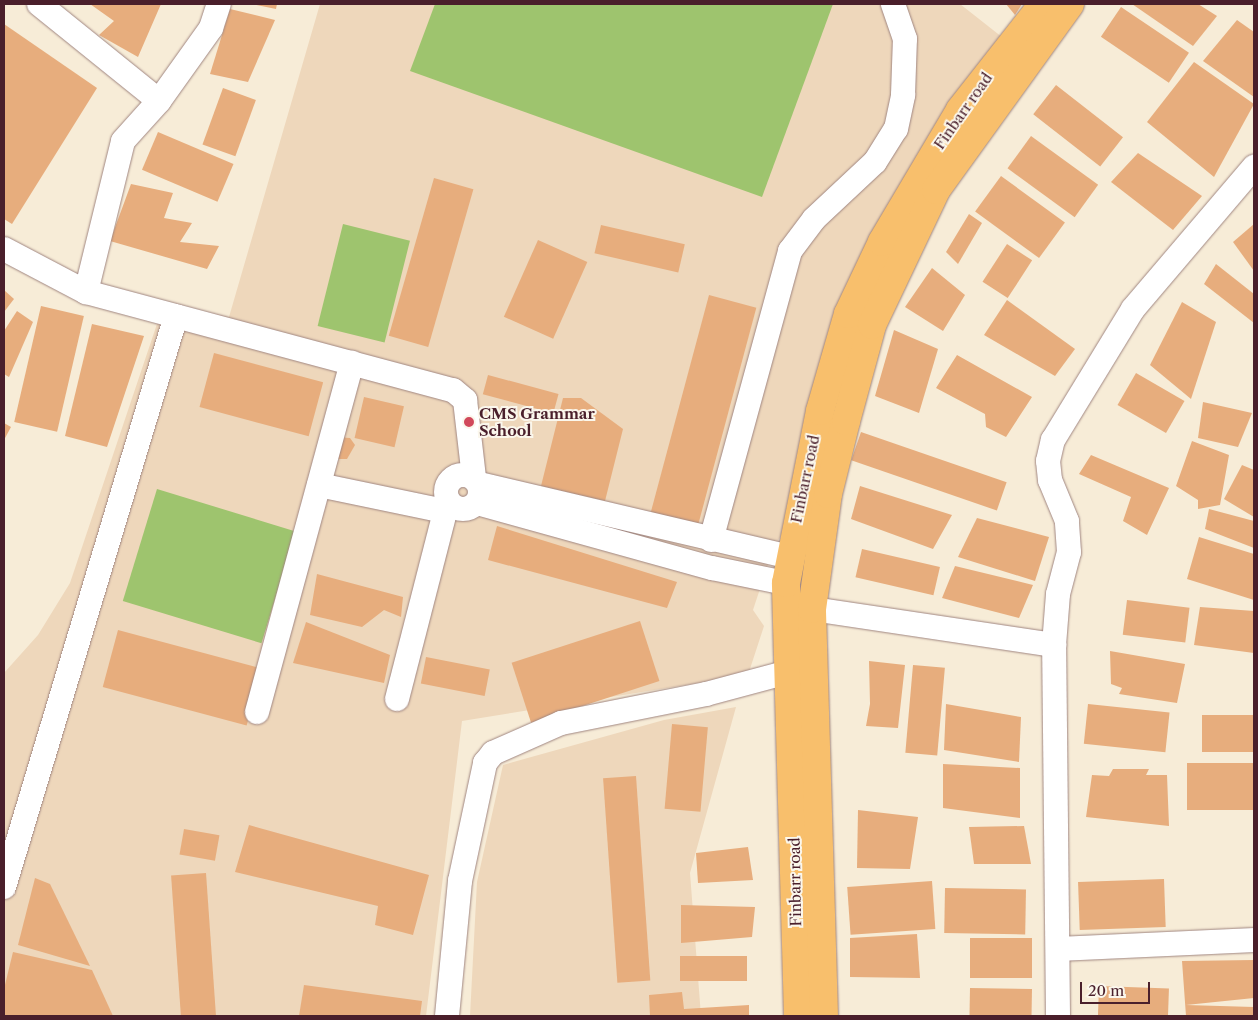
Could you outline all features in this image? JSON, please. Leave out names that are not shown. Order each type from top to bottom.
[{"type":"main road","name":"Finbarr road","points":[[798,1016],[788,672],[788,570],[809,458],[848,314],[919,176],[960,110],[1043,4]]},
{"type":"main road","name":"Finbarr road","points":[[824,1016],[812,609],[828,494],[872,325],[936,190],[1070,4]]},
{"type":"street","points":[[39,4],[160,101]]},
{"type":"street","points":[[86,292],[123,141],[160,101],[211,28],[219,4]]},
{"type":"street","points":[[712,568],[714,541],[790,251],[814,219],[875,162],[896,129],[903,95],[904,39],[893,4]]},
{"type":"street","points":[[1058,1016],[1059,949],[1054,645],[1058,594],[1068,552],[1067,521],[1050,480],[1053,440],[1133,309],[1254,167]]},
{"type":"street","points":[[4,249],[86,292],[453,390],[465,400],[465,427],[471,485]]},
{"type":"street","points":[[4,887],[176,316]]},
{"type":"street","points":[[257,712],[352,363]]},
{"type":"street","points":[[319,484],[446,505]]},
{"type":"street","points":[[471,485],[712,568],[788,570]]},
{"type":"street","points":[[397,699],[446,505],[446,486],[471,485],[714,541],[788,570]]},
{"type":"street","points":[[812,609],[1054,645]]},
{"type":"street","points":[[447,1016],[460,881],[485,763],[493,753],[561,723],[788,672]]},
{"type":"street","points":[[1059,949],[1254,940]]},
{"type":"shaded area","name":"CMS Grammar School","points":[[320,4],[960,4],[1007,41],[933,138],[788,526],[774,546],[753,610],[764,626],[748,675],[462,721],[426,1016],[4,1016],[4,673],[38,635],[70,583],[164,303],[229,317]]},
{"type":"shaded area","points":[[736,707],[690,873],[701,1016],[470,1016],[477,882],[503,765],[664,720]]},
{"type":"green space","points":[[435,4],[833,4],[762,197],[410,71]]},
{"type":"green space","points":[[343,224],[410,241],[385,343],[318,326]]},
{"type":"green space","points":[[157,489],[296,531],[261,643],[123,601]]},
{"type":"building","points":[[90,4],[161,4],[138,57],[99,35],[114,21]]},
{"type":"building","points":[[252,4],[277,4],[276,9]]},
{"type":"building","points":[[1006,4],[1022,4],[1015,15]]},
{"type":"building","points":[[1132,4],[1198,4],[1217,16],[1193,46]]},
{"type":"building","points":[[1121,7],[1189,53],[1169,83],[1101,37]]},
{"type":"building","points":[[230,9],[275,20],[248,82],[210,74]]},
{"type":"building","points":[[1237,20],[1254,32],[1254,97],[1203,61]]},
{"type":"building","points":[[4,24],[97,88],[12,224],[4,219]]},
{"type":"building","points":[[1194,62],[1254,104],[1214,177],[1147,122]]},
{"type":"building","points":[[1056,85],[1123,137],[1100,166],[1033,114]]},
{"type":"building","points":[[223,88],[256,100],[235,156],[202,144]]},
{"type":"building","points":[[158,132],[233,164],[217,202],[142,170]]},
{"type":"building","points":[[1031,136],[1098,185],[1075,217],[1007,168]]},
{"type":"building","points":[[1138,153],[1202,196],[1173,230],[1111,182]]},
{"type":"building","points":[[1001,176],[1065,222],[1039,258],[975,212]]},
{"type":"building","points":[[434,178],[473,189],[428,347],[389,336]]},
{"type":"building","points":[[131,184],[173,193],[164,218],[192,223],[180,242],[219,246],[207,269],[110,241]]},
{"type":"building","points":[[969,214],[982,223],[958,264],[946,252]]},
{"type":"building","points":[[1254,224],[1254,271],[1233,242]]},
{"type":"building","points":[[601,225],[685,244],[678,273],[594,253]]},
{"type":"building","points":[[538,240],[587,262],[553,339],[504,317]]},
{"type":"building","points":[[1007,244],[1032,260],[1008,298],[982,282]]},
{"type":"building","points":[[1216,264],[1254,294],[1254,323],[1204,284]]},
{"type":"building","points":[[932,268],[965,295],[943,331],[905,307]]},
{"type":"building","points":[[4,290],[14,299],[4,312]]},
{"type":"building","points":[[709,295],[756,308],[698,526],[651,513]]},
{"type":"building","points":[[1007,300],[1075,349],[1055,376],[984,335]]},
{"type":"building","points":[[1182,302],[1216,322],[1191,399],[1150,365]]},
{"type":"building","points":[[41,306],[84,316],[57,432],[14,422]]},
{"type":"building","points":[[17,311],[33,322],[9,377],[4,374],[4,331]]},
{"type":"building","points":[[92,324],[144,336],[107,447],[65,436]]},
{"type":"building","points":[[894,330],[938,349],[919,413],[875,396]]},
{"type":"building","points":[[214,353],[323,382],[309,436],[200,407]]},
{"type":"building","points":[[957,355],[1032,397],[1006,437],[986,427],[985,414],[936,388]]},
{"type":"building","points":[[1136,373],[1184,401],[1166,433],[1118,405]]},
{"type":"building","points":[[488,375],[559,394],[553,413],[483,394]]},
{"type":"building","points":[[364,397],[404,406],[395,447],[355,438]]},
{"type":"building","points":[[563,398],[581,398],[623,429],[605,501],[541,486]]},
{"type":"building","points":[[1203,402],[1252,413],[1238,447],[1198,438]]},
{"type":"building","points":[[4,423],[11,427],[4,440]]},
{"type":"building","points":[[861,432],[1007,482],[997,511],[851,460]]},
{"type":"building","points":[[336,437],[350,438],[355,445],[347,459],[337,459]]},
{"type":"building","points":[[1192,441],[1229,455],[1220,505],[1198,509],[1198,500],[1176,486]]},
{"type":"building","points":[[1091,455],[1169,488],[1147,535],[1123,521],[1131,497],[1079,474]]},
{"type":"building","points":[[1242,465],[1254,470],[1254,517],[1224,499]]},
{"type":"building","points":[[860,486],[952,515],[933,549],[851,519]]},
{"type":"building","points":[[1209,509],[1254,521],[1254,548],[1205,529]]},
{"type":"building","points":[[977,518],[1049,537],[1035,581],[958,557]]},
{"type":"building","points":[[497,526],[677,582],[667,608],[488,560]]},
{"type":"building","points":[[1199,537],[1254,554],[1254,600],[1187,579]]},
{"type":"building","points":[[862,549],[940,567],[933,595],[855,577]]},
{"type":"building","points":[[955,566],[1033,585],[1019,618],[942,598]]},
{"type":"building","points":[[317,574],[403,597],[401,617],[384,610],[362,627],[310,615]]},
{"type":"building","points":[[1127,600],[1190,608],[1185,642],[1123,635]]},
{"type":"building","points":[[1200,607],[1254,611],[1254,653],[1194,645]]},
{"type":"building","points":[[640,621],[659,681],[531,723],[512,663]]},
{"type":"building","points":[[306,622],[390,655],[384,683],[293,663]]},
{"type":"building","points":[[118,630],[262,669],[247,726],[103,687]]},
{"type":"building","points":[[1110,651],[1185,664],[1177,703],[1119,694],[1122,688],[1111,684]]},
{"type":"building","points":[[426,657],[490,669],[485,696],[421,684]]},
{"type":"building","points":[[869,661],[905,665],[898,728],[866,726],[870,704]]},
{"type":"building","points":[[913,665],[945,668],[937,755],[905,753]]},
{"type":"building","points":[[946,704],[1021,717],[1019,762],[944,750]]},
{"type":"building","points":[[1088,704],[1170,713],[1165,752],[1084,744]]},
{"type":"building","points":[[1202,715],[1254,715],[1254,752],[1202,752]]},
{"type":"building","points":[[672,724],[708,727],[700,812],[665,809]]},
{"type":"building","points":[[1187,763],[1254,763],[1254,810],[1187,810]]},
{"type":"building","points":[[943,764],[1020,768],[1020,818],[943,808]]},
{"type":"building","points":[[1113,769],[1149,769],[1146,775],[1167,775],[1169,826],[1086,817],[1092,775],[1109,776]]},
{"type":"building","points":[[636,776],[650,981],[617,983],[603,778]]},
{"type":"building","points":[[858,810],[918,817],[910,869],[857,868]]},
{"type":"building","points":[[249,825],[429,875],[413,935],[375,925],[378,906],[235,872]]},
{"type":"building","points":[[1024,826],[1031,864],[974,864],[969,827]]},
{"type":"building","points":[[184,829],[219,835],[215,861],[179,855]]},
{"type":"building","points":[[748,847],[753,880],[698,883],[696,853]]},
{"type":"building","points":[[206,873],[216,1016],[181,1016],[171,875]]},
{"type":"building","points":[[35,878],[50,884],[90,966],[18,945]]},
{"type":"building","points":[[1164,879],[1166,927],[1080,930],[1078,882]]},
{"type":"building","points":[[932,881],[935,929],[851,935],[847,887]]},
{"type":"building","points":[[945,888],[1026,889],[1025,934],[944,933]]},
{"type":"building","points":[[681,905],[755,907],[752,937],[681,943]]},
{"type":"building","points":[[917,934],[920,978],[850,977],[850,938]]},
{"type":"building","points":[[970,938],[1032,938],[1032,978],[970,978]]},
{"type":"building","points":[[13,952],[92,970],[113,1016],[4,1016],[4,989]]},
{"type":"building","points":[[680,956],[747,956],[747,981],[680,981]]},
{"type":"building","points":[[1254,960],[1254,998],[1186,1005],[1254,1007],[1254,1016],[1186,1016],[1182,961]]},
{"type":"building","points":[[304,985],[422,1001],[420,1016],[299,1016]]},
{"type":"building","points":[[1099,986],[1169,988],[1168,1016],[1098,1016]]},
{"type":"building","points":[[970,988],[1032,989],[1032,1016],[970,1016]]},
{"type":"building","points":[[682,992],[684,1009],[749,1005],[749,1016],[650,1016],[649,995]]},
{"type":"place","name":"CMS Grammar School","points":[[469,422]]}]
